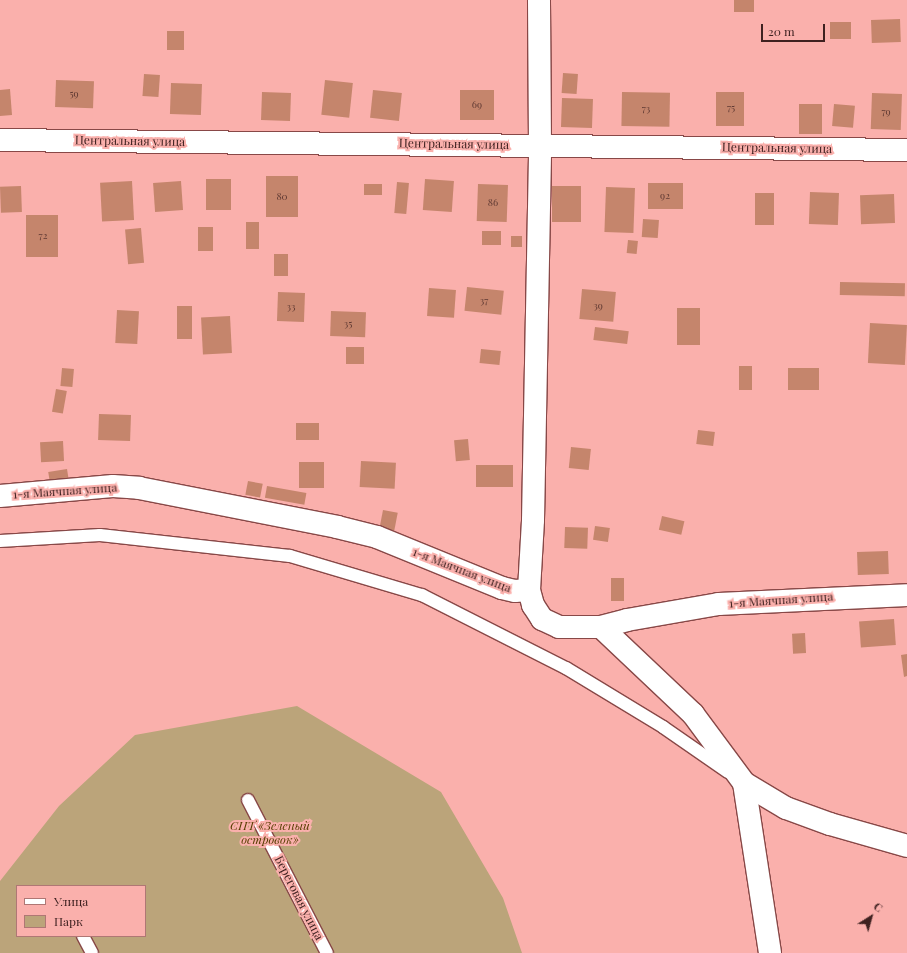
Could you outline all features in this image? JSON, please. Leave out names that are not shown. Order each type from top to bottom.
[{"type":"street","points":[[529,590],[533,520],[540,145],[539,0]]},
{"type":"street","name":"Центральная улица","points":[[0,140],[907,150]]},
{"type":"street","name":"1-я Маячная улица","points":[[0,496],[113,486],[140,488],[338,527],[377,537],[502,588],[515,591],[529,590],[533,605],[542,619],[559,627],[601,627],[627,620],[718,604],[907,595]]},
{"type":"street","points":[[601,627],[693,714],[744,783],[786,808],[830,824],[907,846]]},
{"type":"street","points":[[744,783],[770,953]]},
{"type":"lane","points":[[0,541],[100,535],[290,556],[422,595],[566,668],[662,727],[744,783]]},
{"type":"lane","name":"Береговая улица","points":[[248,800],[327,953]]},
{"type":"lane","points":[[84,937],[92,953]]},
{"type":"green space","name":"СНТ «Зеленый островок»","points":[[297,706],[441,792],[503,898],[522,953],[0,953],[0,881],[59,806],[135,735]]},
{"type":"building","points":[[734,0],[754,0],[754,12],[734,12]]},
{"type":"building","points":[[900,19],[901,42],[872,43],[871,20]]},
{"type":"building","points":[[830,22],[851,22],[851,39],[830,39]]},
{"type":"building","points":[[167,31],[184,31],[184,50],[167,50]]},
{"type":"building","points":[[563,73],[578,74],[577,94],[562,93]]},
{"type":"building","points":[[144,74],[160,75],[158,97],[142,96]]},
{"type":"building","points":[[56,80],[94,81],[93,108],[55,107]]},
{"type":"building","points":[[325,80],[353,83],[349,118],[321,115]]},
{"type":"building","points":[[171,83],[202,84],[201,115],[170,114]]},
{"type":"building","points":[[10,89],[12,115],[0,116],[0,90]]},
{"type":"building","points":[[373,90],[402,93],[399,121],[370,118]]},
{"type":"building","points":[[460,90],[494,90],[494,120],[460,120]]},
{"type":"building","points":[[262,92],[291,93],[290,121],[261,120]]},
{"type":"building","points":[[622,92],[670,93],[669,127],[621,126]]},
{"type":"building","points":[[716,92],[744,92],[744,126],[716,126]]},
{"type":"building","points":[[872,93],[902,94],[901,130],[871,129]]},
{"type":"building","points":[[562,98],[593,99],[592,128],[561,127]]},
{"type":"building","points":[[799,104],[822,104],[822,134],[799,134]]},
{"type":"building","points":[[834,104],[855,106],[853,128],[832,126]]},
{"type":"building","points":[[266,176],[298,176],[298,217],[266,217]]},
{"type":"building","points":[[206,179],[231,179],[231,210],[206,210]]},
{"type":"building","points":[[425,179],[454,181],[452,212],[423,210]]},
{"type":"building","points":[[132,181],[134,220],[102,222],[100,183]]},
{"type":"building","points":[[181,181],[183,210],[155,212],[153,183]]},
{"type":"building","points":[[397,182],[409,183],[406,214],[394,213]]},
{"type":"building","points":[[648,183],[683,183],[683,209],[648,209]]},
{"type":"building","points":[[364,184],[382,184],[382,195],[364,195]]},
{"type":"building","points":[[478,184],[508,185],[507,222],[477,221]]},
{"type":"building","points":[[21,186],[22,212],[1,213],[0,187]]},
{"type":"building","points":[[552,186],[581,186],[581,222],[552,222]]},
{"type":"building","points":[[606,187],[635,188],[633,233],[604,232]]},
{"type":"building","points":[[810,192],[839,193],[838,225],[809,224]]},
{"type":"building","points":[[755,193],[774,193],[774,225],[755,225]]},
{"type":"building","points":[[894,194],[895,223],[861,224],[860,195]]},
{"type":"building","points":[[26,215],[58,215],[58,257],[26,257]]},
{"type":"building","points":[[643,219],[659,220],[658,238],[642,237]]},
{"type":"building","points":[[246,222],[259,222],[259,249],[246,249]]},
{"type":"building","points":[[198,227],[213,227],[213,251],[198,251]]},
{"type":"building","points":[[141,228],[144,263],[128,264],[125,229]]},
{"type":"building","points":[[482,231],[501,231],[501,245],[482,245]]},
{"type":"building","points":[[511,236],[522,236],[522,247],[511,247]]},
{"type":"building","points":[[628,240],[638,241],[637,254],[627,253]]},
{"type":"building","points":[[274,254],[288,254],[288,276],[274,276]]},
{"type":"building","points":[[840,282],[905,283],[905,296],[840,295]]},
{"type":"building","points":[[467,287],[504,291],[501,315],[464,311]]},
{"type":"building","points":[[429,288],[456,290],[454,318],[427,316]]},
{"type":"building","points":[[582,289],[616,292],[613,322],[579,319]]},
{"type":"building","points":[[278,292],[305,293],[304,322],[277,321]]},
{"type":"building","points":[[177,306],[192,306],[192,339],[177,339]]},
{"type":"building","points":[[677,308],[700,308],[700,345],[677,345]]},
{"type":"building","points":[[117,310],[139,311],[137,344],[115,343]]},
{"type":"building","points":[[331,311],[366,312],[365,337],[330,336]]},
{"type":"building","points":[[230,316],[232,353],[203,354],[201,318]]},
{"type":"building","points":[[870,323],[907,325],[905,365],[868,363]]},
{"type":"building","points":[[595,327],[629,331],[627,344],[593,340]]},
{"type":"building","points":[[346,347],[364,347],[364,364],[346,364]]},
{"type":"building","points":[[481,349],[501,351],[499,365],[480,363]]},
{"type":"building","points":[[739,366],[752,366],[752,390],[739,390]]},
{"type":"building","points":[[62,368],[74,369],[72,387],[60,386]]},
{"type":"building","points":[[788,368],[819,368],[819,390],[788,390]]},
{"type":"building","points":[[56,389],[67,391],[63,414],[52,412]]},
{"type":"building","points":[[99,414],[131,415],[130,441],[98,440]]},
{"type":"building","points":[[296,423],[319,423],[319,440],[296,440]]},
{"type":"building","points":[[698,430],[715,432],[713,446],[696,444]]},
{"type":"building","points":[[468,439],[470,460],[456,461],[454,440]]},
{"type":"building","points":[[63,441],[64,461],[41,462],[40,442]]},
{"type":"building","points":[[571,447],[591,449],[589,470],[569,468]]},
{"type":"building","points":[[361,461],[396,463],[395,489],[360,487]]},
{"type":"building","points":[[299,462],[324,462],[324,488],[299,488]]},
{"type":"building","points":[[476,465],[513,465],[513,487],[476,487]]},
{"type":"building","points":[[67,469],[69,482],[50,485],[48,472]]},
{"type":"building","points":[[248,481],[263,484],[260,498],[245,495]]},
{"type":"building","points":[[267,486],[306,493],[304,505],[265,498]]},
{"type":"building","points":[[383,510],[398,513],[394,531],[380,528]]},
{"type":"building","points":[[662,516],[684,521],[681,535],[659,530]]},
{"type":"building","points":[[595,526],[610,528],[608,542],[593,540]]},
{"type":"building","points":[[565,527],[588,528],[587,549],[564,548]]},
{"type":"building","points":[[888,551],[889,574],[858,575],[857,552]]},
{"type":"building","points":[[611,578],[624,578],[624,601],[611,601]]},
{"type":"building","points":[[894,619],[896,645],[861,647],[859,621]]},
{"type":"building","points":[[805,633],[806,653],[793,654],[792,634]]},
{"type":"building","points":[[907,654],[907,676],[904,677],[901,655]]}]
